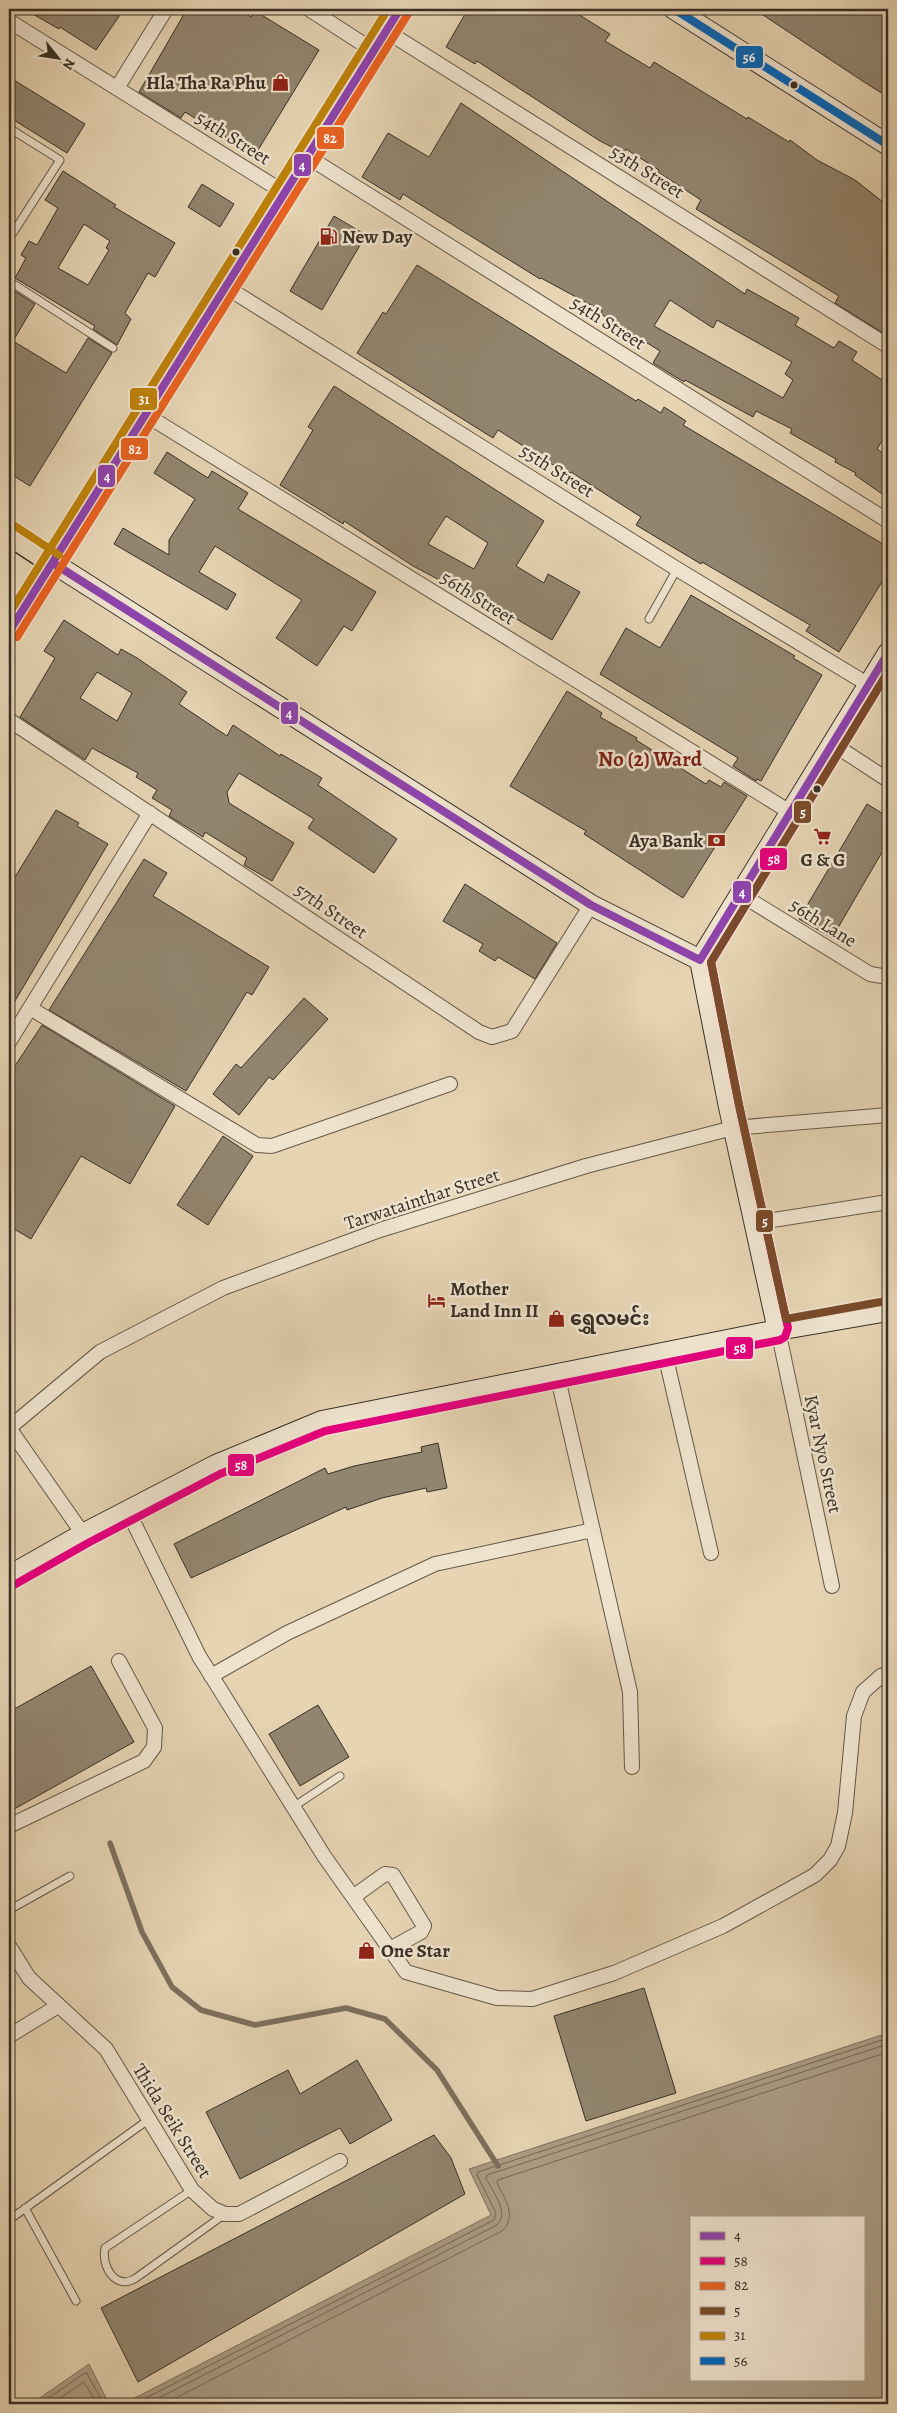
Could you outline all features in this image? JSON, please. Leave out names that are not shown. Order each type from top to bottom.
[{"type":"main road","points":[[9,632],[400,9]]},
{"type":"main road","points":[[674,9],[888,145]]},
{"type":"main road","points":[[9,534],[591,905],[700,960]]},
{"type":"main road","points":[[778,1330],[700,960],[888,653]]},
{"type":"main road","points":[[9,1576],[83,1534],[216,1465],[322,1421],[778,1330],[888,1311]]},
{"type":"street","points":[[117,88],[166,9]]},
{"type":"street","points":[[310,9],[374,51]]},
{"type":"street","name":"54th Street","points":[[9,21],[285,193]]},
{"type":"street","name":"53th Street","points":[[386,31],[888,346]]},
{"type":"street","name":"54th Street","points":[[308,157],[888,521]]},
{"type":"street","name":"55th Street","points":[[226,287],[677,569],[869,685]]},
{"type":"street","name":"56th Street","points":[[146,415],[790,812]]},
{"type":"street","name":"57th Street","points":[[9,720],[479,1032],[492,1037],[512,1031],[591,905]]},
{"type":"street","points":[[833,744],[888,780]]},
{"type":"street","points":[[9,1042],[150,813]]},
{"type":"street","name":"56th Lane","points":[[740,894],[870,974],[888,977]]},
{"type":"street","points":[[30,1008],[257,1145],[272,1146],[450,1084]]},
{"type":"street","name":"Tarwatainthar Street","points":[[9,1428],[100,1352],[223,1288],[380,1230],[586,1166],[734,1128],[888,1115]]},
{"type":"street","points":[[754,1223],[888,1202]]},
{"type":"street","name":"Kyar Nyo Street","points":[[778,1330],[832,1586]]},
{"type":"street","points":[[665,1354],[711,1553]]},
{"type":"street","points":[[558,1374],[630,1692],[632,1767]]},
{"type":"street","points":[[9,1428],[83,1534]]},
{"type":"street","points":[[128,1511],[199,1656],[211,1676],[293,1806],[353,1897],[406,1972],[497,1998],[532,1999],[614,1973],[723,1926],[814,1875],[830,1860],[838,1846],[845,1813],[854,1716],[863,1692],[881,1676],[888,1674]]},
{"type":"street","points":[[211,1676],[287,1633],[436,1564],[593,1530]]},
{"type":"street","points":[[9,1826],[144,1761],[154,1747],[155,1728],[119,1661]]},
{"type":"street","points":[[353,1897],[385,1874],[393,1875],[424,1926],[420,1932],[390,1949]]},
{"type":"street","name":"Thida Seik Street","points":[[9,1946],[29,1978],[106,2049],[192,2190],[212,2209],[225,2214]]},
{"type":"street","points":[[9,2036],[58,2006]]},
{"type":"street","points":[[225,2214],[239,2214],[340,2161]]},
{"type":"lane","points":[[9,128],[60,160],[9,239]]},
{"type":"lane","points":[[9,281],[113,348]]},
{"type":"lane","points":[[649,619],[677,569]]},
{"type":"lane","points":[[293,1806],[340,1776]]},
{"type":"lane","points":[[9,1910],[70,1876]]},
{"type":"lane","points":[[9,2220],[148,2120]]},
{"type":"lane","points":[[192,2190],[105,2248],[103,2258],[105,2268],[119,2282],[128,2283],[136,2278],[225,2214]]},
{"type":"lane","points":[[25,2208],[76,2301]]},
{"type":"water","points":[[888,2033],[888,2404],[123,2404],[491,2215],[469,2169]]},
{"type":"water","points":[[89,2364],[109,2404],[31,2404]]},
{"type":"building","points":[[24,9],[124,9],[96,50],[60,27],[59,29]]},
{"type":"building","points":[[187,9],[237,9],[251,17],[255,11],[319,50],[255,155],[185,112],[181,118],[139,92]]},
{"type":"building","points":[[468,9],[570,9],[610,34],[605,41],[650,68],[654,62],[747,119],[748,117],[789,142],[790,140],[817,160],[855,180],[888,206],[888,336],[835,303],[839,296],[696,209],[701,200],[658,172],[659,170],[626,149],[624,153],[600,141],[477,61],[475,64],[446,47]]},
{"type":"building","points":[[754,9],[888,9],[888,97],[864,82]]},
{"type":"building","points":[[9,77],[85,124],[67,153],[9,117]]},
{"type":"building","points":[[461,103],[745,294],[747,289],[799,318],[795,325],[834,348],[839,341],[857,352],[852,360],[888,384],[888,431],[877,449],[888,457],[888,498],[855,475],[856,473],[835,462],[836,459],[790,433],[792,429],[756,411],[753,417],[685,380],[684,382],[653,363],[660,351],[601,314],[602,311],[540,279],[403,194],[400,200],[362,177],[388,133],[429,157]],"holes":[[[670,300],[713,328],[717,320],[792,362],[785,374],[793,380],[783,398],[654,326]]]},
{"type":"building","points":[[63,171],[116,205],[114,207],[175,243],[155,277],[148,273],[125,313],[131,319],[117,345],[93,329],[95,326],[15,278],[26,258],[21,255],[29,241],[37,245],[58,208],[45,200]],"holes":[[[84,224],[110,241],[106,248],[109,250],[88,285],[58,268]]]},
{"type":"building","points":[[202,184],[234,204],[220,227],[188,207]]},
{"type":"building","points":[[334,216],[366,235],[322,310],[290,291]]},
{"type":"building","points":[[417,265],[636,401],[638,399],[661,413],[664,407],[686,421],[683,425],[888,547],[888,572],[839,652],[806,631],[810,625],[636,525],[641,517],[571,472],[569,475],[498,430],[493,438],[357,353],[383,312],[386,314]]},
{"type":"building","points":[[10,288],[35,304],[13,341],[66,373],[88,338],[112,353],[30,486],[9,473]]},
{"type":"building","points":[[334,386],[544,521],[516,566],[544,583],[548,574],[580,592],[552,640],[481,598],[479,601],[413,566],[344,521],[343,524],[280,485],[313,430],[308,427]],"holes":[[[446,516],[488,543],[474,569],[428,544]]]},
{"type":"building","points":[[167,452],[208,478],[212,471],[248,493],[238,509],[376,592],[352,631],[344,626],[317,666],[276,638],[302,600],[215,546],[199,572],[236,594],[227,610],[114,544],[123,528],[169,555],[169,540],[195,499],[154,473]]},
{"type":"building","points":[[691,595],[795,656],[793,658],[822,675],[761,781],[757,779],[756,781],[733,766],[738,758],[600,674],[626,628],[660,648]]},
{"type":"building","points":[[64,620],[118,655],[121,649],[187,692],[179,704],[227,736],[233,725],[280,756],[281,754],[322,778],[318,785],[397,839],[374,873],[308,828],[314,819],[239,773],[227,792],[229,803],[294,843],[272,881],[244,865],[247,858],[205,832],[203,837],[169,816],[172,810],[152,798],[157,790],[136,777],[138,773],[92,748],[85,760],[20,717],[55,658],[44,651]],"holes":[[[97,672],[132,693],[117,721],[80,698]]]},
{"type":"building","points":[[567,691],[602,713],[600,717],[637,738],[636,740],[706,784],[709,780],[721,787],[724,782],[747,796],[683,898],[584,834],[586,831],[510,786]]},
{"type":"building","points":[[867,804],[888,817],[888,842],[832,938],[799,919]]},
{"type":"building","points":[[56,810],[79,823],[77,826],[108,844],[9,1011],[9,887]]},
{"type":"building","points":[[144,859],[167,873],[153,896],[269,967],[252,995],[247,992],[186,1091],[49,1010]]},
{"type":"building","points":[[465,884],[557,943],[535,979],[498,957],[495,961],[479,951],[483,944],[443,921]]},
{"type":"building","points":[[304,998],[328,1019],[273,1080],[269,1077],[239,1115],[213,1094],[236,1064],[241,1068]]},
{"type":"building","points":[[42,1025],[175,1106],[130,1184],[81,1156],[31,1239],[9,1226],[9,1075]]},
{"type":"building","points":[[223,1136],[253,1156],[208,1225],[177,1205]]},
{"type":"building","points":[[438,1443],[447,1488],[427,1492],[426,1488],[382,1498],[347,1510],[346,1507],[191,1578],[174,1544],[325,1468],[328,1474],[354,1466],[422,1452],[421,1447]]},
{"type":"building","points":[[91,1666],[134,1742],[9,1812],[9,1712]]},
{"type":"building","points":[[318,1705],[349,1757],[300,1786],[269,1734]]},
{"type":"building","points":[[644,1988],[676,2093],[586,2121],[554,2016]]},
{"type":"building","points":[[357,2060],[392,2120],[350,2144],[340,2128],[240,2179],[206,2112],[288,2070],[300,2094]]},
{"type":"building","points":[[434,2135],[451,2158],[465,2194],[138,2382],[101,2308]]},
{"type":"waterway","points":[[110,1843],[142,1932],[172,1987],[201,2010],[255,2025],[346,2008],[385,2019],[437,2070],[498,2166]]},
{"type":"transit line","name":"31","points":[[9,614],[388,9]]},
{"type":"transit line","name":"4","points":[[9,632],[400,9]]},
{"type":"transit line","name":"56","points":[[674,9],[888,145]]},
{"type":"transit line","name":"82","points":[[17,637],[408,14]]},
{"type":"transit line","name":"31","points":[[15,526],[59,555]]},
{"type":"transit line","name":"4","points":[[53,563],[591,905],[700,960],[888,653]]},
{"type":"transit line","name":"58","points":[[14,1585],[88,1543],[220,1474],[325,1431],[780,1340],[785,1337],[788,1328],[739,1105],[711,962],[888,672]]},
{"type":"transit line","name":"5","points":[[886,1301],[786,1319],[739,1105],[711,962],[888,672]]},
{"type":"place","name":"Hla Tha Ra Phu","points":[[280,83]]},
{"type":"place","name":"New Day","points":[[328,237]]},
{"type":"place","name":"G & G","points":[[823,837]]},
{"type":"place","name":"Aya Bank","points":[[717,841]]},
{"type":"place","name":"Mother Land Inn II","points":[[436,1300]]},
{"type":"place","name":"ရွှေလမင်း","points":[[556,1319]]},
{"type":"place","name":"One Star","points":[[367,1951]]},
{"type":"district","name":"No (2) Ward","points":[[650,759]]}]
